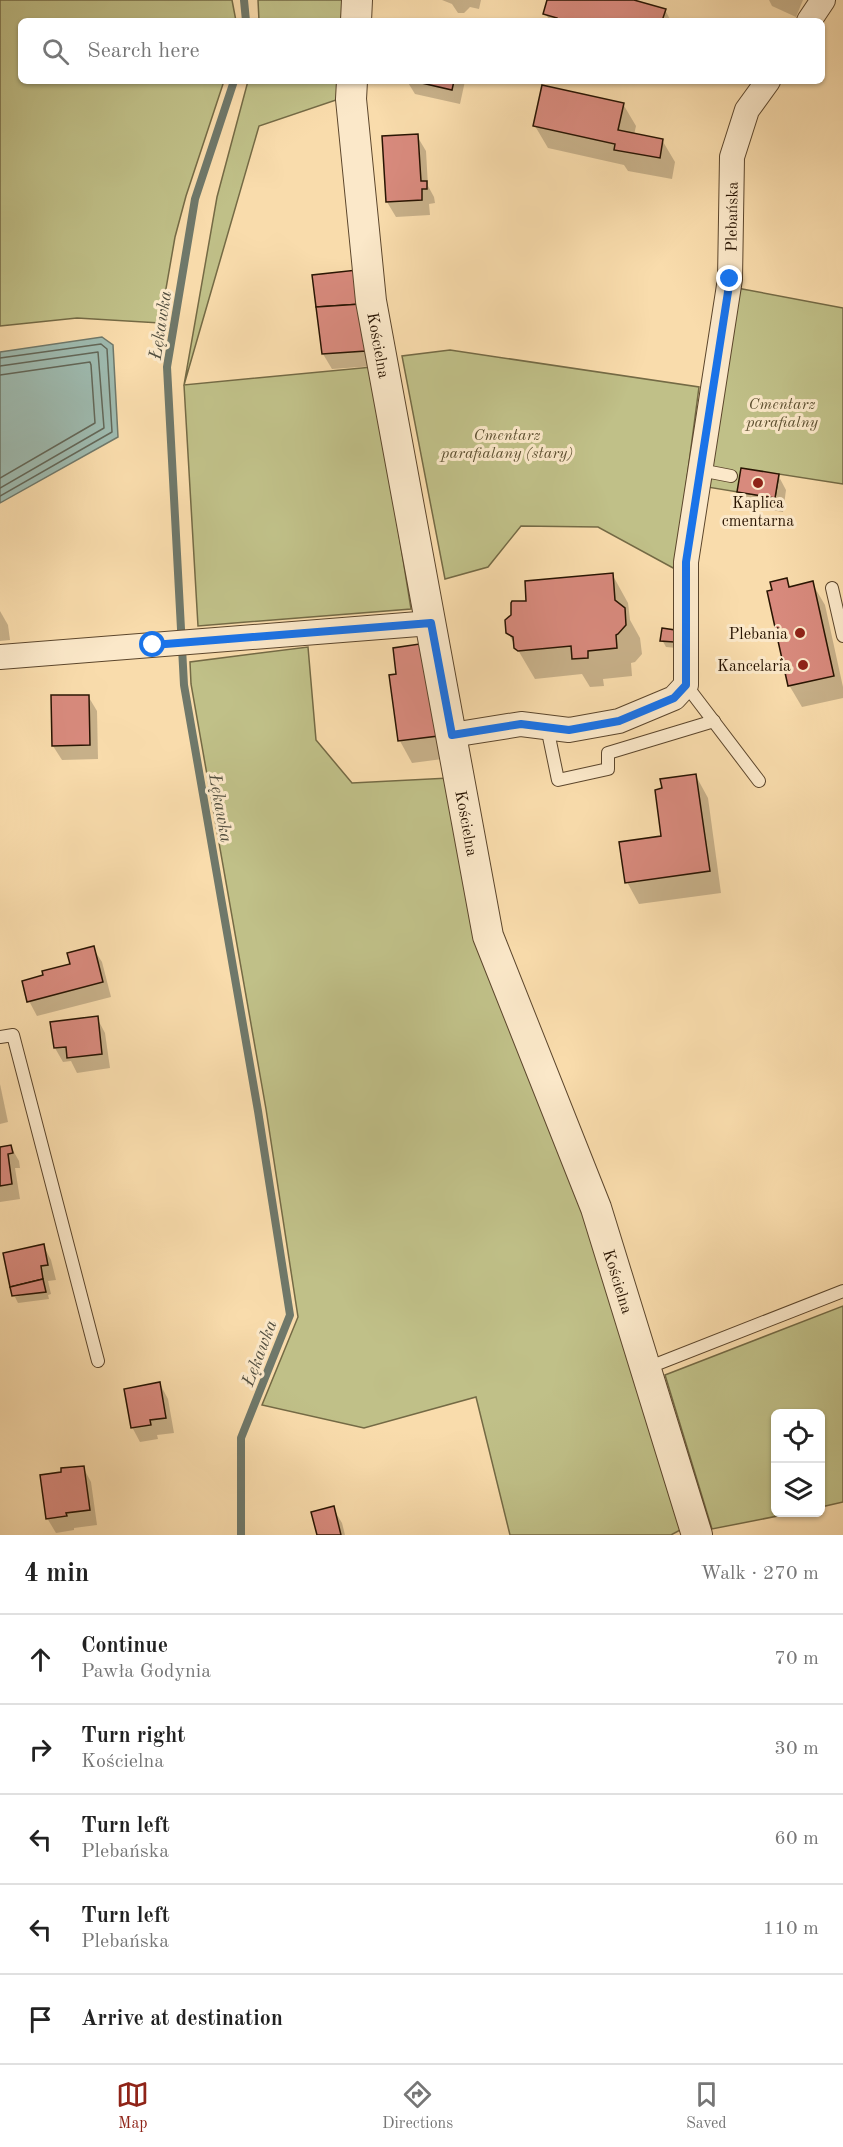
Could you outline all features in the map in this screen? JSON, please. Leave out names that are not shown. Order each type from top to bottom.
[{"type":"street","points":[[356,18],[357,0]]},
{"type":"street","points":[[811,18],[823,0]]},
{"type":"street","name":"Kościelna","points":[[352,84],[351,99],[371,301],[488,936],[597,1208],[695,1534]]},
{"type":"street","name":"Plebańska","points":[[686,685],[686,562],[730,279],[732,157],[747,110],[766,84]]},
{"type":"street","points":[[0,657],[431,623]]},
{"type":"street","points":[[452,735],[521,724],[569,730],[619,721],[674,698],[686,685]]},
{"type":"lane","points":[[700,470],[731,476]]},
{"type":"lane","points":[[832,588],[843,636]]},
{"type":"lane","points":[[686,685],[759,781]]},
{"type":"lane","points":[[547,727],[558,780],[608,769],[608,753],[714,721]]},
{"type":"lane","points":[[0,1037],[13,1035],[98,1361]]},
{"type":"lane","points":[[646,1369],[843,1291]]},
{"type":"green space","points":[[0,0],[232,0],[235,18],[18,18],[18,84],[223,84],[175,237],[160,323],[77,318],[0,326]]},
{"type":"green space","points":[[258,0],[343,0],[341,18],[259,18]]},
{"type":"green space","points":[[247,84],[337,84],[339,99],[259,126],[184,385],[217,197]]},
{"type":"green space","name":"Cmentarz parafialny","points":[[737,288],[843,308],[843,484],[779,474],[775,498],[707,487]]},
{"type":"green space","name":"Cmentarz parafialany (stary)","points":[[450,350],[699,387],[675,569],[598,527],[521,526],[488,567],[445,579],[402,356]]},
{"type":"green space","points":[[372,367],[411,609],[198,626],[184,385]]},
{"type":"green space","points":[[308,647],[316,740],[352,783],[449,778],[684,1528],[671,1535],[510,1535],[476,1397],[364,1428],[262,1405],[298,1317],[266,1109],[191,684],[190,662]]},
{"type":"green space","points":[[843,1306],[843,1502],[825,1506],[825,1409],[771,1409],[773,1517],[712,1529],[665,1375]]},
{"type":"water","points":[[102,337],[113,345],[118,437],[0,503],[0,352]]},
{"type":"building","points":[[547,0],[634,0],[666,9],[663,18],[557,18],[543,14]]},
{"type":"building","points":[[426,84],[453,84],[452,90]]},
{"type":"building","points":[[542,85],[624,103],[618,130],[663,139],[660,158],[614,150],[615,144],[533,126]]},
{"type":"building","points":[[418,134],[421,181],[427,181],[427,189],[422,189],[422,200],[386,202],[382,136]]},
{"type":"building","points":[[357,270],[361,304],[316,307],[312,275]]},
{"type":"building","points":[[361,304],[366,351],[322,354],[316,307]]},
{"type":"building","name":"Kaplica cmentarna","points":[[741,468],[779,474],[775,498],[737,492]]},
{"type":"building","points":[[613,573],[615,600],[625,608],[626,625],[616,635],[617,648],[588,651],[588,658],[572,659],[571,646],[518,651],[514,648],[513,637],[506,633],[505,620],[511,615],[512,601],[526,601],[525,581]]},
{"type":"building","name":"Plebania","points":[[787,578],[789,587],[813,581],[834,676],[788,686],[767,591],[772,590],[770,582]]},
{"type":"building","points":[[662,628],[675,630],[674,642],[660,641]]},
{"type":"building","points":[[426,643],[438,736],[398,741],[389,675],[396,674],[393,648]]},
{"type":"building","points":[[51,695],[89,695],[90,745],[52,746]]},
{"type":"building","points":[[696,774],[710,871],[625,883],[619,842],[661,836],[655,790],[662,788],[660,779]]},
{"type":"building","points":[[94,946],[103,982],[27,1002],[22,981],[43,975],[42,971],[70,964],[67,953]]},
{"type":"building","points":[[98,1016],[102,1054],[67,1058],[66,1047],[54,1048],[50,1022]]},
{"type":"building","points":[[11,1145],[13,1153],[8,1154],[12,1184],[0,1186],[0,1147]]},
{"type":"building","points":[[44,1244],[48,1265],[41,1266],[43,1279],[10,1287],[3,1253]]},
{"type":"building","points":[[43,1279],[46,1292],[12,1296],[10,1287]]},
{"type":"building","points":[[160,1382],[166,1418],[150,1420],[151,1425],[131,1428],[124,1389]]},
{"type":"building","points":[[84,1466],[90,1510],[66,1513],[67,1516],[46,1519],[40,1475],[61,1472],[61,1468]]},
{"type":"building","points":[[334,1506],[341,1535],[317,1535],[311,1512]]},
{"type":"waterway","name":"Łękawka","points":[[244,0],[246,18]]},
{"type":"waterway","name":"Łękawka","points":[[233,84],[195,199],[167,367],[184,685],[258,1111],[290,1315],[241,1438],[241,1535]]},
{"type":"place","name":"Kaplica cmentarna","points":[[758,483]]},
{"type":"place","name":"Plebania","points":[[800,633]]},
{"type":"place","name":"Kancelaria","points":[[803,665]]},
{"type":"route","points":[[153,645],[431,623],[452,735],[521,724],[569,730],[619,721],[674,698],[686,685],[686,562],[730,279]]}]
